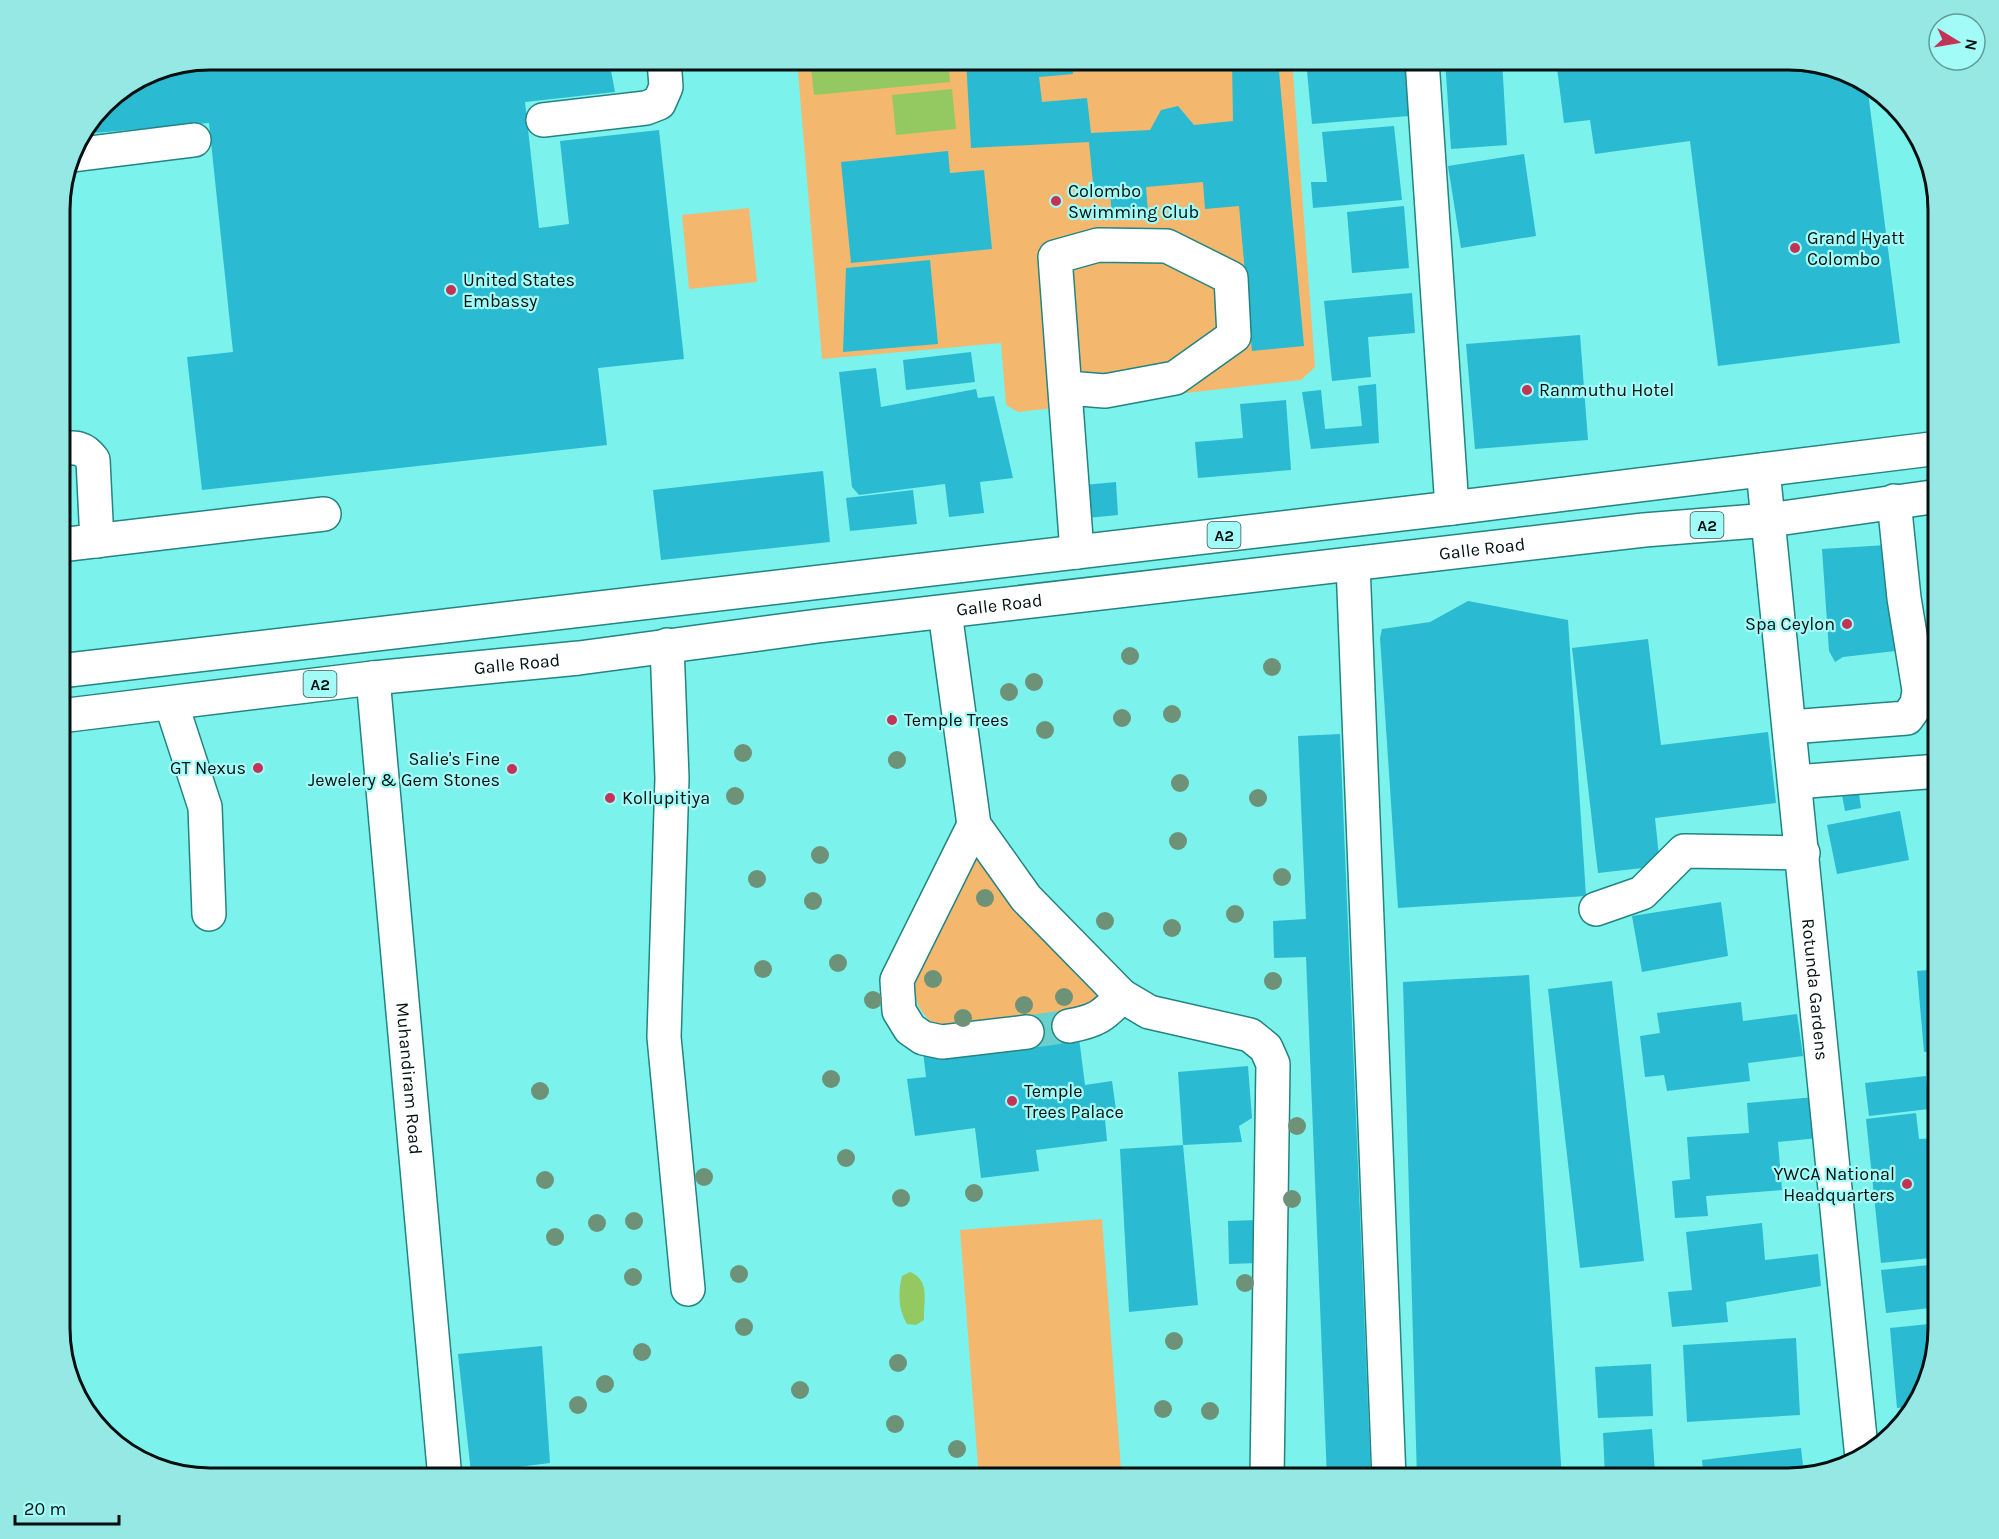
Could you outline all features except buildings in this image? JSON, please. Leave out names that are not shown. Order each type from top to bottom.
[{"type":"main road","points":[[1423,70],[1452,508]]},
{"type":"main road","points":[[543,120],[646,108],[659,103],[666,87],[665,71]]},
{"type":"main road","points":[[82,154],[194,140]]},
{"type":"main road","points":[[1067,388],[1105,391],[1175,378],[1234,336],[1231,278],[1167,246],[1098,245],[1056,257],[1077,552]]},
{"type":"main road","points":[[71,447],[87,451],[93,460],[97,541]]},
{"type":"main road","name":"A2","points":[[71,670],[1452,508],[1928,449]]},
{"type":"main road","name":"Rotunda Gardens","points":[[1764,470],[1861,1449]]},
{"type":"main road","name":"Galle Road","points":[[71,715],[373,678],[579,658],[668,645],[1644,530],[1840,512],[1894,501],[1928,497]]},
{"type":"main road","points":[[1790,727],[1907,718],[1917,704],[1919,690],[1904,598],[1894,501]]},
{"type":"main road","points":[[71,544],[324,514]]},
{"type":"main road","points":[[1353,564],[1389,1468]]},
{"type":"main road","points":[[939,568],[974,825],[1026,897],[1122,996],[1149,1012],[1250,1035],[1266,1048],[1273,1064],[1267,1468]]},
{"type":"main road","points":[[666,600],[672,778],[664,1037],[688,1289]]},
{"type":"main road","name":"Muhandiram Road","points":[[373,678],[444,1468]]},
{"type":"main road","points":[[171,703],[205,807],[209,914]]},
{"type":"main road","points":[[1795,782],[1928,772]]},
{"type":"main road","points":[[974,825],[897,980],[899,1011],[910,1029],[923,1038],[942,1042],[1027,1032]]},
{"type":"main road","points":[[1596,909],[1642,893],[1684,851],[1803,853]]},
{"type":"main road","points":[[1069,1026],[1092,1022],[1102,1017],[1122,996]]},
{"type":"shaded area","name":"Colombo Swimming Club","points":[[1293,70],[1315,367],[1301,380],[1018,412],[1006,405],[1001,343],[822,359],[798,71]]},
{"type":"shaded area","points":[[811,71],[949,71],[950,82],[814,95]]},
{"type":"shaded area","points":[[952,89],[956,129],[896,135],[892,95]]},
{"type":"shaded area","points":[[749,208],[757,282],[689,289],[682,215]]},
{"type":"shaded area","points":[[977,860],[985,862],[1099,995],[1089,1012],[942,1028],[922,1012],[915,997],[913,971],[970,862]]},
{"type":"shaded area","points":[[1102,1219],[1121,1468],[978,1468],[960,1230]]},
{"type":"shaded area","points":[[910,1272],[921,1280],[924,1292],[924,1320],[916,1325],[907,1324],[900,1300],[902,1276]]},
{"type":"tunnel","points":[[1027,1032],[1069,1026]]},
{"type":"place","name":"Colombo Swimming Club","points":[[1056,201]]},
{"type":"place","name":"Grand Hyatt Colombo","points":[[1795,248]]},
{"type":"place","name":"United States Embassy","points":[[451,290]]},
{"type":"place","name":"Ranmuthu Hotel","points":[[1527,390]]},
{"type":"place","name":"Spa Ceylon","points":[[1847,624]]},
{"type":"place","name":"Temple Trees","points":[[892,720]]},
{"type":"place","name":"GT Nexus","points":[[258,768]]},
{"type":"place","name":"Salie's Fine Jewelery & Gem Stones","points":[[512,769]]},
{"type":"place","name":"Kollupitiya","points":[[610,798]]},
{"type":"place","name":"Temple Trees Palace","points":[[1012,1101]]},
{"type":"place","name":"YWCA National Headquarters","points":[[1907,1184]]}]
